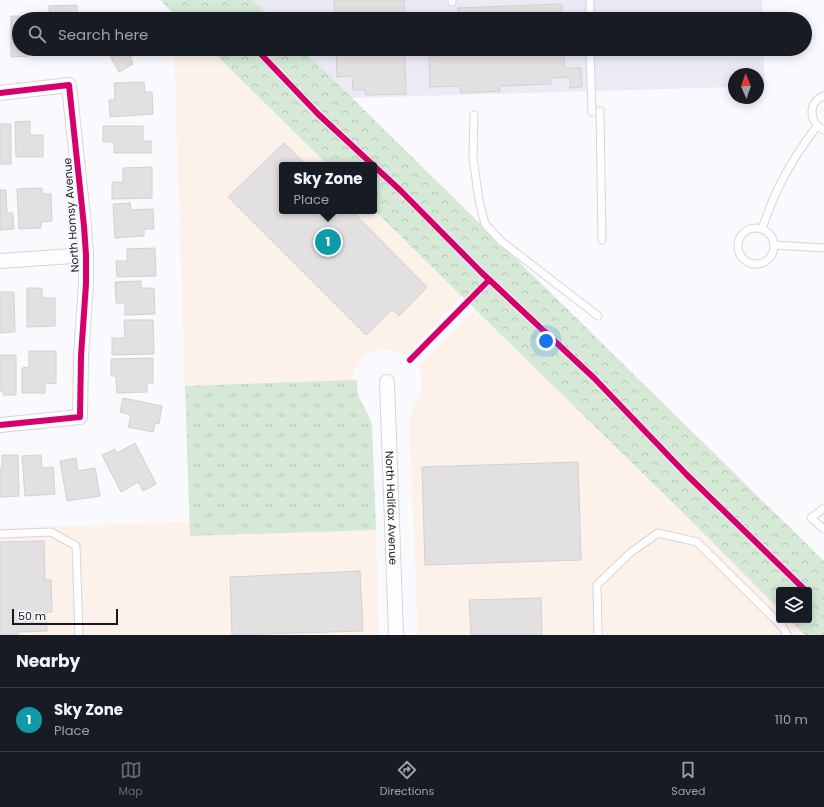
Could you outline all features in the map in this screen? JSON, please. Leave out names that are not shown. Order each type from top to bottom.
[{"type":"street","name":"North Homsy Avenue","points":[[0,93],[70,84],[86,255],[86,284],[81,356],[80,417],[0,425]]},
{"type":"street","points":[[0,262],[86,255]]},
{"type":"street","name":"North Halifax Avenue","points":[[387,382],[396,635]]},
{"type":"lane","points":[[590,0],[590,12]]},
{"type":"lane","points":[[590,56],[592,112]]},
{"type":"lane","points":[[762,229],[769,206],[779,183],[797,154],[821,128],[812,117],[812,107],[816,101],[824,96]]},
{"type":"lane","points":[[600,112],[602,240]]},
{"type":"lane","points":[[474,114],[472,157],[479,201],[485,224],[501,241],[598,316]]},
{"type":"lane","points":[[752,229],[762,229],[771,235],[774,245],[771,256],[761,263],[750,262],[741,255],[739,244],[743,234],[752,229]]},
{"type":"lane","points":[[774,245],[824,248]]},
{"type":"lane","points":[[824,508],[811,518],[824,529]]},
{"type":"lane","points":[[0,534],[51,532],[76,546],[79,635]]},
{"type":"lane","points":[[598,635],[597,585],[630,553],[658,533],[697,542],[782,626],[787,635]]},
{"type":"shaded area","points":[[253,0],[762,0],[762,12],[265,12]]},
{"type":"shaded area","points":[[174,56],[217,56],[325,162],[279,162],[279,214],[377,213],[462,296],[407,355],[392,350],[378,349],[369,353],[360,360],[353,373],[353,381],[185,386]]},
{"type":"shaded area","points":[[309,56],[763,56],[765,86],[764,68],[728,68],[728,87],[352,98]]},
{"type":"shaded area","points":[[475,309],[776,606],[776,623],[793,623],[805,635],[418,635],[409,418],[422,388],[421,371],[418,366]]},
{"type":"shaded area","points":[[190,522],[191,536],[376,530],[379,635],[0,635],[0,528]]},
{"type":"green space","points":[[160,0],[253,0],[265,12],[172,12]]},
{"type":"green space","points":[[217,56],[309,56],[824,561],[824,635],[805,635],[793,623],[812,623],[812,587],[776,587],[776,606],[377,213],[377,162],[325,162]]},
{"type":"green space","points":[[357,380],[360,399],[372,425],[376,530],[190,536],[185,386]]},
{"type":"building","points":[[334,0],[404,0],[405,12],[335,12]]},
{"type":"building","points":[[562,4],[562,12],[458,12],[458,8]]},
{"type":"building","points":[[77,5],[77,12],[49,12],[49,6]]},
{"type":"building","points":[[12,16],[12,56],[29,56],[11,57]]},
{"type":"building","points":[[110,56],[132,56],[130,57],[133,64],[119,72]]},
{"type":"building","points":[[336,56],[405,56],[406,94],[366,95],[365,90],[353,90],[352,76],[337,77]]},
{"type":"building","points":[[429,56],[564,56],[564,68],[581,68],[582,87],[570,88],[570,77],[551,78],[551,84],[499,86],[500,91],[461,93],[460,86],[430,87]]},
{"type":"building","points":[[144,82],[145,92],[152,92],[153,114],[110,117],[109,100],[115,100],[114,83]]},
{"type":"building","points":[[30,121],[30,135],[43,135],[43,157],[16,157],[15,122]]},
{"type":"building","points":[[0,124],[11,124],[11,164],[0,164]]},
{"type":"building","points":[[103,126],[143,126],[143,141],[151,141],[151,153],[114,153],[114,142],[103,142]]},
{"type":"building","points":[[284,143],[303,162],[279,162],[279,214],[355,214],[427,287],[399,316],[392,309],[366,335],[228,197]]},
{"type":"building","points":[[152,167],[152,198],[112,199],[112,182],[123,182],[123,168]]},
{"type":"building","points":[[42,188],[42,194],[51,194],[52,221],[41,222],[41,228],[19,229],[17,189]]},
{"type":"building","points":[[0,190],[6,190],[7,213],[13,213],[14,229],[0,230]]},
{"type":"building","points":[[130,203],[131,210],[153,209],[154,229],[144,229],[144,236],[115,238],[113,204]]},
{"type":"building","points":[[155,248],[156,276],[117,277],[116,261],[127,261],[127,249]]},
{"type":"building","points":[[141,281],[141,288],[154,288],[155,314],[125,315],[125,303],[116,303],[115,282]]},
{"type":"building","points":[[27,288],[42,288],[42,298],[55,298],[55,326],[27,327]]},
{"type":"building","points":[[0,292],[14,292],[15,332],[0,333]]},
{"type":"building","points":[[124,320],[153,320],[154,354],[112,355],[112,338],[125,338]]},
{"type":"building","points":[[29,351],[56,351],[56,383],[45,384],[45,393],[22,393],[22,368],[29,367]]},
{"type":"building","points":[[0,355],[16,355],[16,395],[3,395],[3,390],[0,391]]},
{"type":"building","points":[[153,358],[153,383],[147,383],[147,392],[117,393],[116,376],[111,376],[111,359]]},
{"type":"building","points":[[123,398],[162,406],[159,424],[155,423],[153,432],[128,427],[131,415],[120,412]]},
{"type":"building","points":[[135,443],[156,484],[143,491],[138,482],[121,492],[102,455],[115,449],[117,453]]},
{"type":"building","points":[[2,455],[18,455],[19,496],[0,497],[0,468],[2,468]]},
{"type":"building","points":[[41,455],[42,468],[53,467],[55,494],[25,496],[22,456]]},
{"type":"building","points":[[76,458],[78,471],[95,468],[100,496],[67,501],[60,461]]},
{"type":"building","points":[[578,462],[581,560],[425,565],[422,467]]},
{"type":"building","points":[[44,541],[45,580],[51,580],[52,612],[46,612],[47,631],[18,632],[18,635],[0,635],[0,542]]},
{"type":"building","points":[[360,571],[363,631],[232,635],[230,577]]},
{"type":"building","points":[[541,598],[542,635],[471,635],[469,600]]},
{"type":"cycle path","points":[[263,56],[318,114],[370,162]]},
{"type":"cycle path","points":[[0,93],[69,85],[86,255],[86,284],[81,356],[80,417],[0,425]]},
{"type":"cycle path","points":[[377,169],[481,272],[594,378],[687,475],[802,587]]},
{"type":"cycle path","points":[[410,360],[489,280]]},
{"type":"place","name":"Sky Zone","points":[[328,242]]}]
